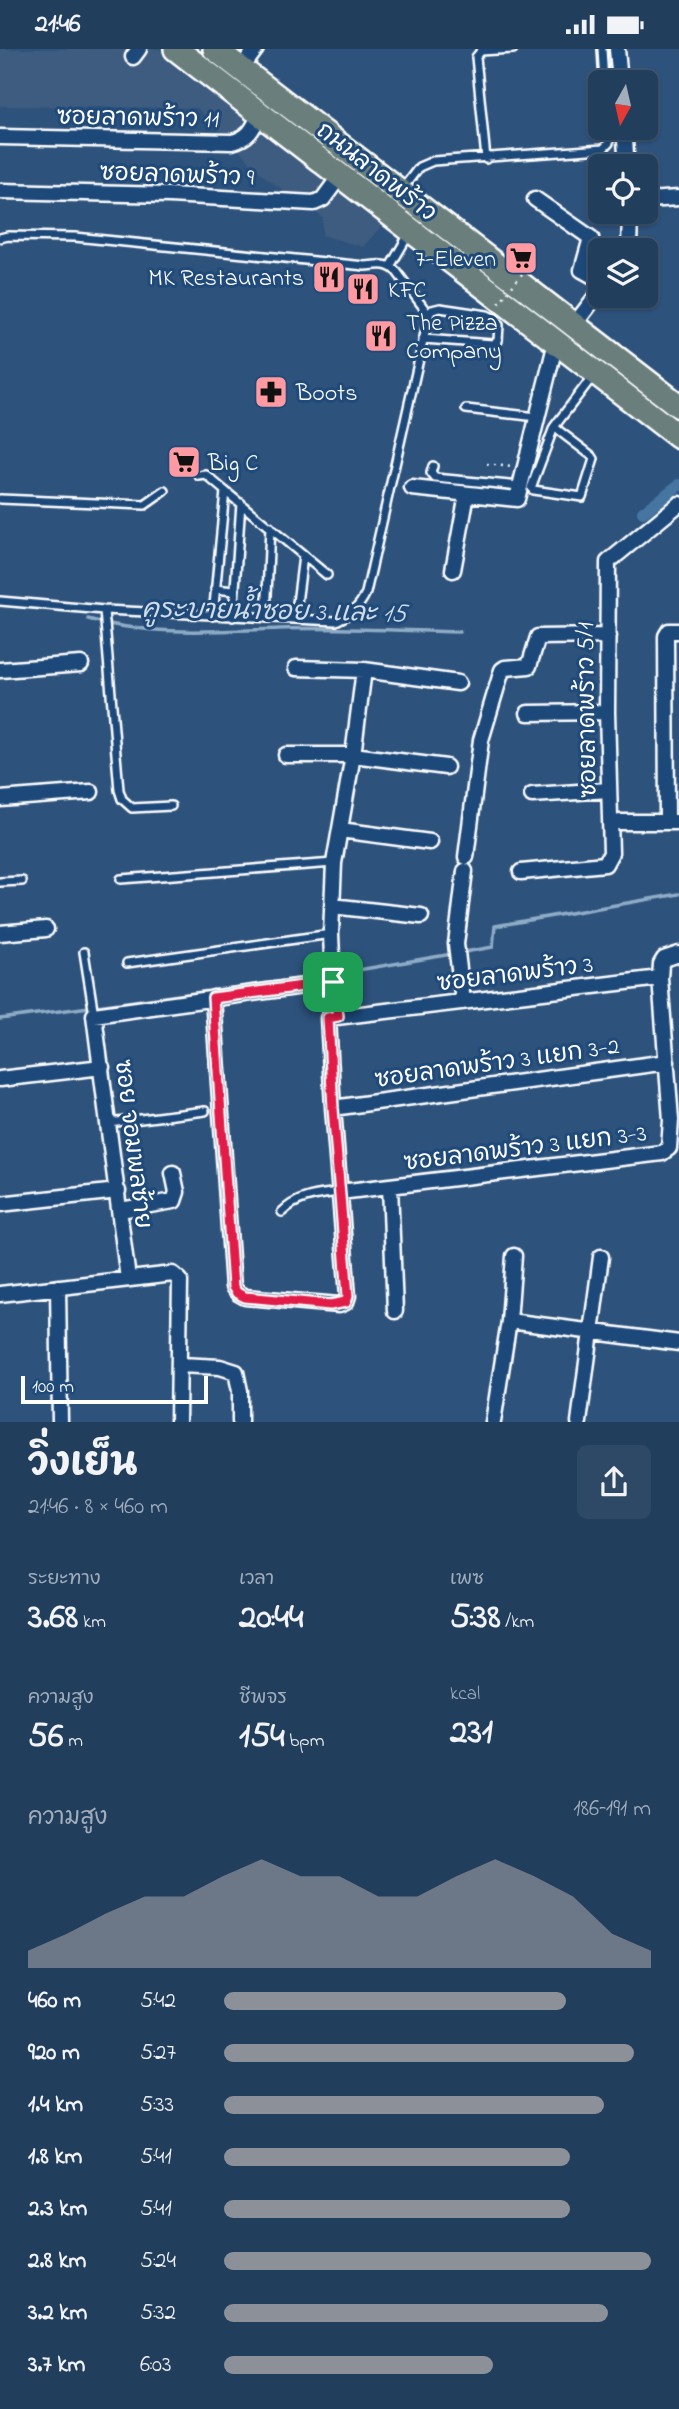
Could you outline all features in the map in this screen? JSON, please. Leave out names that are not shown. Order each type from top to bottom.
[{"type":"main road","name":"ถนนลาดพร้าว","points":[[176,49],[679,437]]},
{"type":"main road","name":"ถนนลาดพร้าว","points":[[215,49],[679,406]]},
{"type":"street","points":[[240,69],[256,49]]},
{"type":"street","points":[[617,49],[619,70]]},
{"type":"street","name":"ซอยลาดพร้าว 11","points":[[0,137],[232,142],[250,133],[260,114]]},
{"type":"street","name":"ซอยลาดพร้าว 9","points":[[0,191],[169,195],[314,203],[323,199],[340,176]]},
{"type":"street","points":[[658,199],[679,198]]},
{"type":"street","points":[[535,199],[591,238]]},
{"type":"street","points":[[588,249],[582,270],[588,273]]},
{"type":"street","points":[[574,325],[588,307]]},
{"type":"street","points":[[412,488],[516,499],[556,342]]},
{"type":"street","points":[[453,570],[467,494]]},
{"type":"street","name":"ซอยลาดพร้าว 5/1","points":[[521,871],[605,863],[611,853],[607,712],[608,562],[679,503]]},
{"type":"street","points":[[620,822],[673,822],[666,636],[669,631],[679,631]]},
{"type":"street","points":[[463,1002],[457,953],[457,921],[481,740],[502,670],[529,666],[538,637],[608,636]]},
{"type":"street","points":[[0,670],[81,664]]},
{"type":"street","points":[[296,668],[364,670],[458,683]]},
{"type":"street","points":[[213,998],[233,1287],[245,1297],[330,1305],[346,1302],[348,1296],[333,1108],[331,934],[334,863],[353,755],[364,670]]},
{"type":"street","points":[[528,713],[607,712]]},
{"type":"street","points":[[286,755],[353,755],[446,767]]},
{"type":"street","points":[[532,795],[609,790]]},
{"type":"street","points":[[0,799],[91,792]]},
{"type":"street","points":[[340,829],[430,842]]},
{"type":"street","points":[[332,906],[421,916]]},
{"type":"street","points":[[0,933],[46,929]]},
{"type":"street","points":[[660,978],[664,959],[679,954]]},
{"type":"street","points":[[93,1011],[213,998],[330,978]]},
{"type":"street","name":"ซอยลาดพร้าว 3","points":[[333,1017],[660,978]]},
{"type":"street","name":"ซอยลาดพร้าว 3 แยก 3-3","points":[[340,1192],[662,1153],[669,1148],[675,1120],[667,1062],[672,1038],[660,978]]},
{"type":"street","name":"ซอย จอมพลซ้าย","points":[[93,1011],[128,1279]]},
{"type":"street","name":"ซอยลาดพร้าว 3 แยก 3-2","points":[[333,1108],[667,1062]]},
{"type":"street","points":[[0,1079],[102,1066]]},
{"type":"street","points":[[120,1210],[174,1201],[177,1192],[173,1173]]},
{"type":"street","points":[[390,1186],[396,1311]]},
{"type":"street","points":[[0,1204],[118,1191]]},
{"type":"street","points":[[493,1422],[509,1321],[514,1257]]},
{"type":"street","points":[[579,1422],[601,1257]]},
{"type":"street","points":[[0,1294],[173,1274],[178,1276],[178,1422]]},
{"type":"street","points":[[58,1287],[60,1422]]},
{"type":"street","points":[[509,1321],[679,1343]]},
{"type":"street","points":[[180,1365],[220,1367],[236,1372],[240,1391],[240,1422]]},
{"type":"lane","points":[[486,159],[476,57],[481,51],[513,49]]},
{"type":"lane","points":[[602,49],[603,70]]},
{"type":"lane","points":[[401,191],[419,167],[429,162],[603,149],[609,140]]},
{"type":"lane","points":[[391,265],[411,231]]},
{"type":"lane","points":[[0,238],[75,237],[365,266],[391,265]]},
{"type":"lane","points":[[391,265],[429,315]]},
{"type":"lane","points":[[0,601],[104,614],[336,621],[353,613],[366,593],[423,339],[429,315],[432,310],[440,309],[486,315],[499,325],[498,341],[493,344],[423,339]]},
{"type":"lane","points":[[554,428],[594,459],[582,497],[531,488],[554,428],[595,372]]},
{"type":"lane","points":[[466,409],[537,417]]},
{"type":"lane","points":[[433,466],[432,473],[435,478],[521,486]]},
{"type":"lane","points":[[199,476],[206,475],[327,576]]},
{"type":"lane","points":[[0,499],[145,505],[165,491]]},
{"type":"lane","points":[[213,616],[225,491]]},
{"type":"lane","points":[[233,617],[241,503]]},
{"type":"lane","points":[[266,618],[270,527]]},
{"type":"lane","points":[[295,619],[303,556]]},
{"type":"lane","points":[[215,589],[234,591]]},
{"type":"lane","points":[[104,614],[121,799],[132,808],[171,806]]},
{"type":"lane","points":[[121,879],[334,863]]},
{"type":"lane","points":[[0,883],[22,881]]},
{"type":"lane","points":[[127,963],[331,934]]},
{"type":"lane","points":[[84,952],[93,1011]]},
{"type":"lane","points":[[109,1123],[205,1111]]},
{"type":"lane","points":[[282,1212],[292,1202],[306,1197],[340,1192]]},
{"type":"path","points":[[499,303],[526,269]]},
{"type":"path","points":[[487,464],[525,468]]},
{"type":"shaded area","points":[[0,49],[160,49],[385,222],[363,247],[322,235],[323,218],[265,177],[197,108],[0,106]]},
{"type":"waterway","points":[[643,512],[679,485]]},
{"type":"waterway","name":"คูระบายน้ำซอย 3 และ 15","points":[[88,619],[135,628],[183,631],[324,628],[460,632]]},
{"type":"waterway","name":"คูระบายน้ำซอย 3 และ 15","points":[[459,953],[493,947],[495,926],[679,894]]},
{"type":"waterway","name":"คูระบายน้ำซอย 3 และ 15","points":[[335,974],[452,954]]},
{"type":"waterway","name":"คูระบายน้ำซอย 3 และ 15","points":[[0,1019],[327,975]]},
{"type":"place","name":"7-Eleven","points":[[521,258]]},
{"type":"place","name":"MK Restaurants","points":[[329,277]]},
{"type":"place","name":"KFC","points":[[363,289]]},
{"type":"place","name":"The Pizza Company","points":[[381,336]]},
{"type":"place","name":"Boots","points":[[271,392]]},
{"type":"place","name":"Big C","points":[[184,462]]},
{"type":"route","points":[[333,982],[338,1016],[328,1018],[348,1296],[346,1302],[339,1305],[245,1297],[233,1287],[213,998],[333,982]]}]
